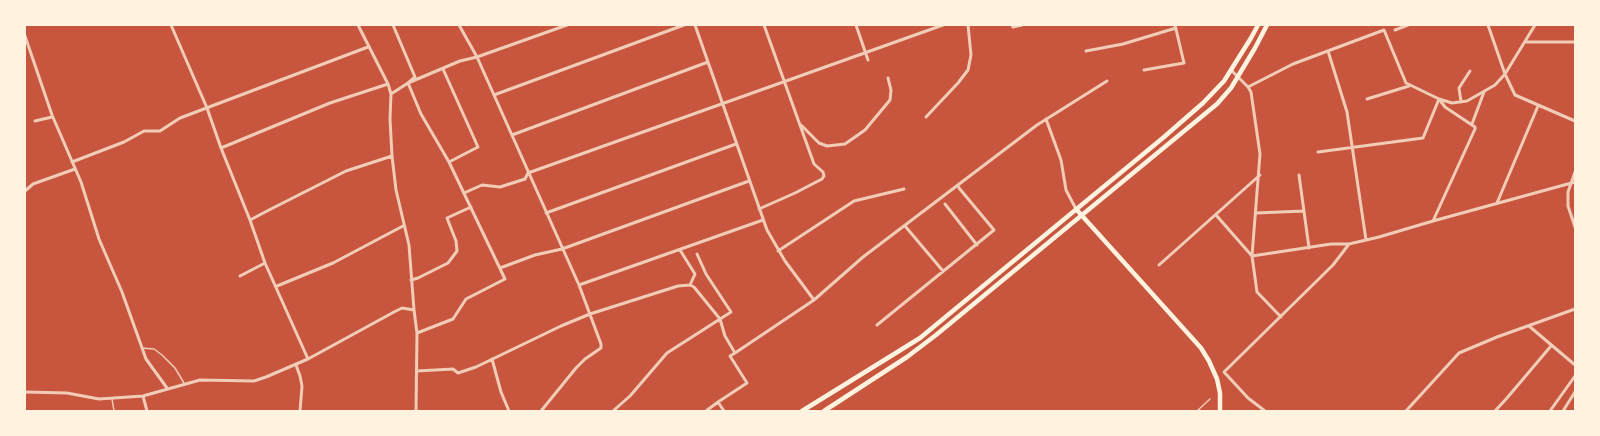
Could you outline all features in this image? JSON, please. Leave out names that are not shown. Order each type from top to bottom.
[{"type":"main road","points":[[802,411],[920,338],[1164,137],[1203,103],[1224,81],[1258,25]]},
{"type":"main road","points":[[824,411],[907,357],[936,335],[1217,104],[1230,88],[1268,25]]},
{"type":"main road","points":[[1076,209],[1204,352],[1217,379],[1220,393],[1220,411]]},
{"type":"street","points":[[171,25],[207,108],[265,263],[308,359]]},
{"type":"street","points":[[358,25],[388,84],[390,94],[392,156],[396,190],[403,226],[409,245],[417,333],[416,411]]},
{"type":"street","points":[[393,25],[415,76],[408,83]]},
{"type":"street","points":[[459,25],[477,57],[579,285],[601,344],[601,348],[585,359],[576,368],[541,411]]},
{"type":"street","points":[[390,94],[408,83],[460,61],[477,57],[567,25]]},
{"type":"street","points":[[494,95],[684,25]]},
{"type":"street","points":[[695,25],[763,220],[778,251],[814,300]]},
{"type":"street","points":[[759,209],[822,179],[824,176],[823,172],[814,164],[764,25]]},
{"type":"street","points":[[856,25],[868,60]]},
{"type":"street","points":[[464,193],[482,185],[500,188],[525,179],[528,173],[943,25]]},
{"type":"street","points":[[926,117],[958,83],[968,70],[971,55],[968,25]]},
{"type":"street","points":[[1012,25],[1022,25]]},
{"type":"street","points":[[1396,30],[1408,25]]},
{"type":"street","points":[[1488,25],[1505,74],[1515,95],[1575,121]]},
{"type":"street","points":[[1248,87],[1293,64],[1384,30],[1401,75],[1409,86],[1452,103],[1467,101],[1495,85],[1505,74],[1535,25]]},
{"type":"street","points":[[1086,51],[1123,44],[1175,26],[1184,63],[1144,70]]},
{"type":"street","points":[[25,36],[52,117],[81,182],[99,239],[122,292],[148,363],[167,388]]},
{"type":"street","points":[[1525,42],[1575,42]]},
{"type":"street","points":[[72,162],[124,142],[144,131],[160,131],[180,118],[368,47]]},
{"type":"street","points":[[1328,51],[1347,112],[1366,240]]},
{"type":"street","points":[[512,135],[708,62]]},
{"type":"street","points":[[443,69],[478,147],[449,162]]},
{"type":"street","points":[[1231,70],[1251,92],[1260,149],[1260,175],[1252,256],[1257,292],[1281,316]]},
{"type":"street","points":[[1461,102],[1459,88],[1470,71]]},
{"type":"street","points":[[799,123],[819,143],[827,146],[845,144],[865,130],[890,100],[891,90],[888,78]]},
{"type":"street","points":[[706,411],[747,383],[730,356],[814,300],[863,257],[1046,119],[1107,82]]},
{"type":"street","points":[[408,83],[420,114],[449,162],[505,279],[466,299],[453,318],[440,325],[417,333]]},
{"type":"street","points":[[221,148],[330,103],[388,84]]},
{"type":"street","points":[[1367,99],[1409,86]]},
{"type":"street","points":[[1472,124],[1484,92]]},
{"type":"street","points":[[1433,221],[1475,129],[1472,124],[1445,107],[1439,99]]},
{"type":"street","points":[[1318,152],[1423,138],[1439,99]]},
{"type":"street","points":[[1496,204],[1538,106]]},
{"type":"street","points":[[35,121],[52,117]]},
{"type":"street","points":[[1046,119],[1061,160],[1066,190],[1076,209]]},
{"type":"street","points":[[546,213],[736,144]]},
{"type":"street","points":[[250,220],[346,171],[392,156]]},
{"type":"street","points":[[25,191],[33,184],[75,169]]},
{"type":"street","points":[[1575,172],[1568,192],[1568,206],[1575,227]]},
{"type":"street","points":[[1159,265],[1260,175]]},
{"type":"street","points":[[1299,175],[1309,248]]},
{"type":"street","points":[[500,268],[535,255],[562,248],[749,181]]},
{"type":"street","points":[[1252,256],[1349,244],[1575,182]]},
{"type":"street","points":[[877,325],[994,230],[958,185]]},
{"type":"street","points":[[778,251],[854,201],[904,189]]},
{"type":"street","points":[[946,204],[977,244]]},
{"type":"street","points":[[411,280],[448,263],[457,251],[456,241],[447,218],[471,207]]},
{"type":"street","points":[[1256,213],[1304,211]]},
{"type":"street","points":[[1216,214],[1252,256]]},
{"type":"street","points":[[579,285],[763,220]]},
{"type":"street","points":[[276,286],[333,263],[403,226]]},
{"type":"street","points":[[905,226],[943,271]]},
{"type":"street","points":[[1265,411],[1248,398],[1224,372],[1333,265],[1349,244]]},
{"type":"street","points":[[680,250],[695,274],[690,285]]},
{"type":"street","points":[[613,411],[630,396],[668,353],[731,312],[706,274],[697,254]]},
{"type":"street","points":[[240,276],[265,263]]},
{"type":"street","points":[[417,370],[453,369],[458,373],[476,367],[561,326],[590,314],[678,286],[690,285],[694,287],[720,319],[725,336],[735,353]]},
{"type":"street","points":[[25,392],[67,393],[99,399],[112,399],[143,396],[184,383],[200,380],[254,381],[296,365],[402,308],[414,310]]},
{"type":"street","points":[[1406,411],[1458,352],[1575,309]]},
{"type":"street","points":[[1529,326],[1575,365]]},
{"type":"street","points":[[1495,411],[1551,346]]},
{"type":"street","points":[[492,359],[501,392],[509,411]]},
{"type":"street","points":[[296,365],[302,386],[300,411]]},
{"type":"street","points":[[1550,411],[1575,376]]},
{"type":"street","points":[[1563,411],[1575,392]]},
{"type":"street","points":[[143,396],[147,411]]},
{"type":"street","points":[[718,402],[724,411]]},
{"type":"lane","points":[[142,348],[154,349],[162,355],[175,368],[184,383]]},
{"type":"lane","points":[[112,399],[114,411]]},
{"type":"lane","points":[[1197,411],[1210,399]]}]
